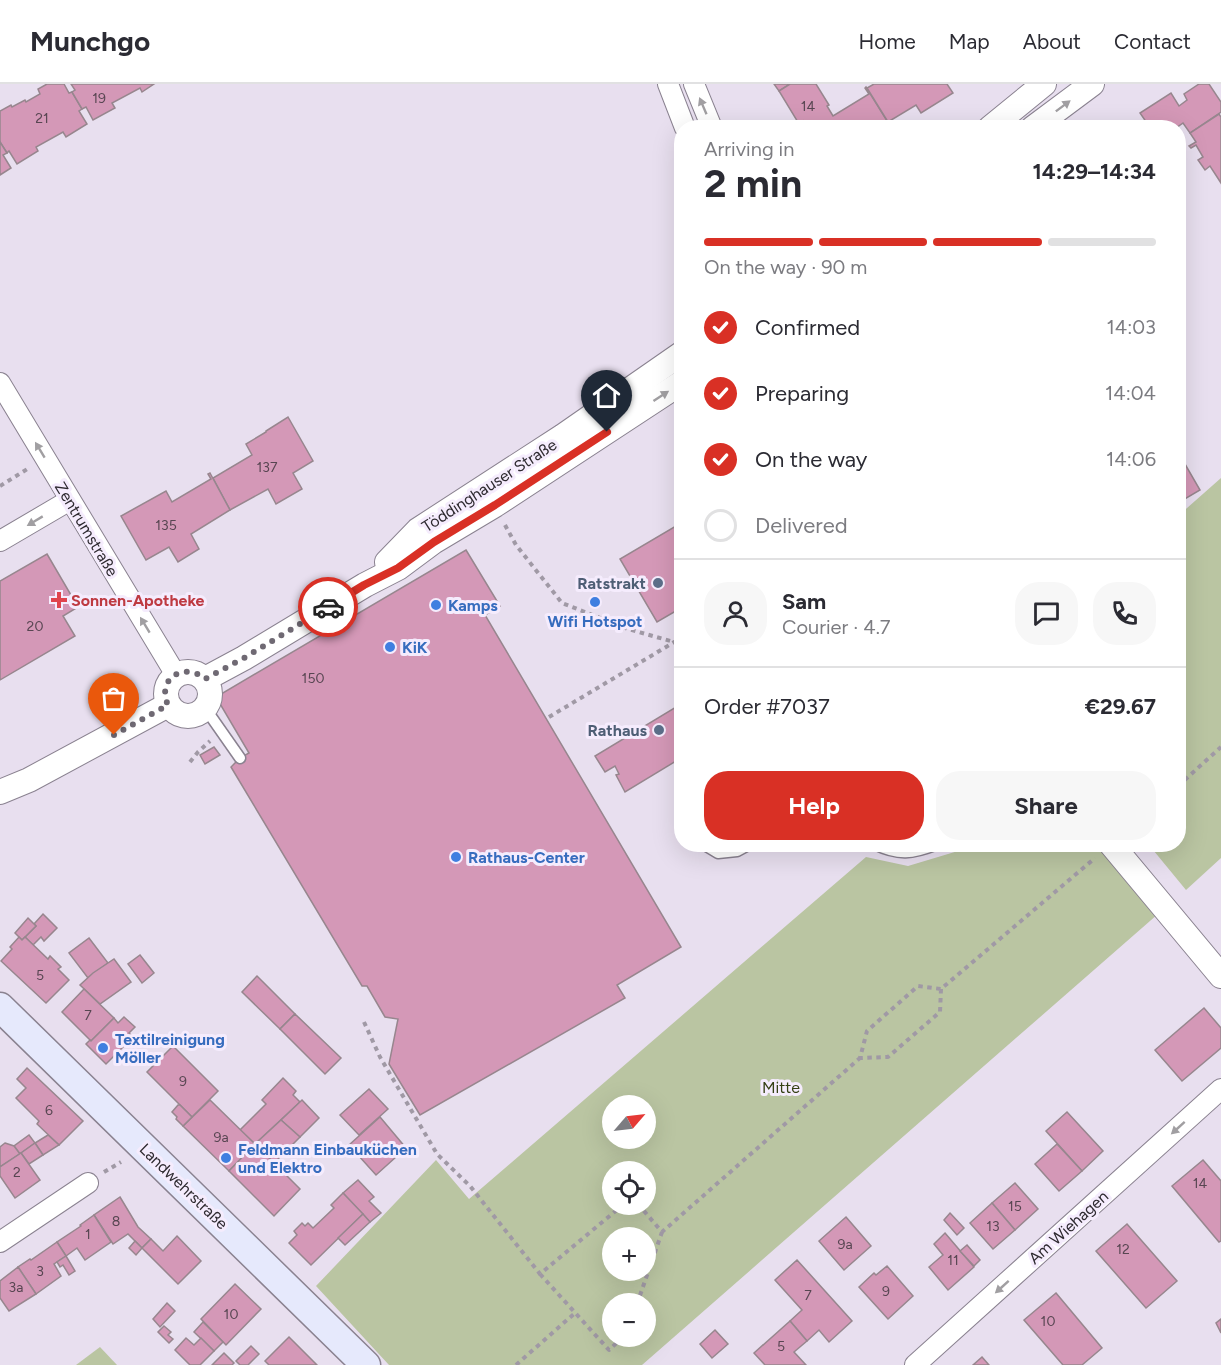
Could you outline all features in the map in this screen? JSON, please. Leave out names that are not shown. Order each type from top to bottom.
[{"type":"main road","name":"Landwehrstraße","points":[[0,1007],[366,1365]]},
{"type":"street","points":[[668,84],[682,120]]},
{"type":"street","points":[[694,84],[709,120]]},
{"type":"street","points":[[1000,120],[1044,84]]},
{"type":"street","points":[[1044,120],[1092,84]]},
{"type":"street","name":"Töddinghauser Straße","points":[[364,585],[418,530],[563,436],[674,359]]},
{"type":"street","name":"Zentrumstraße","points":[[2,385],[176,675]]},
{"type":"street","name":"Töddinghauser Straße","points":[[205,679],[364,585],[398,568],[434,542],[495,505],[674,387]]},
{"type":"street","points":[[0,541],[70,500]]},
{"type":"street","points":[[188,671],[205,679],[210,694],[205,708],[199,713],[186,717],[172,711],[166,700],[166,688],[176,675],[188,671]]},
{"type":"street","points":[[0,792],[29,780],[168,705]]},
{"type":"street","points":[[1117,852],[1221,976]]},
{"type":"street","name":"Am Wiehagen","points":[[915,1365],[1221,1089]]},
{"type":"street","points":[[0,1240],[88,1183]]},
{"type":"lane","points":[[205,708],[240,758]]},
{"type":"path","points":[[0,486],[45,458]]},
{"type":"path","points":[[495,505],[516,545],[562,603],[628,629],[674,642]]},
{"type":"path","points":[[549,717],[674,642]]},
{"type":"path","points":[[190,762],[221,731]]},
{"type":"path","points":[[1186,779],[1221,747]]},
{"type":"path","points":[[641,1293],[662,1233],[860,1058],[867,1031],[918,986],[940,989],[1103,852]]},
{"type":"path","points":[[860,1058],[888,1057],[931,1020],[940,1012],[940,989]]},
{"type":"path","points":[[364,1022],[380,1056],[437,1154],[470,1186],[540,1274],[602,1342]]},
{"type":"path","points":[[88,1183],[144,1147]]},
{"type":"path","points":[[540,1274],[611,1215]]},
{"type":"path","points":[[647,1215],[662,1233]]},
{"type":"path","points":[[516,1365],[575,1313]]},
{"type":"green space","points":[[1221,478],[1221,858],[1186,890],[1155,852],[1186,852],[1186,509]]},
{"type":"green space","name":"Mitte","points":[[955,852],[1110,852],[1158,914],[642,1365],[389,1365],[316,1286],[436,1160],[469,1199],[866,857],[908,866]]},
{"type":"green space","points":[[100,1347],[117,1365],[76,1365]]},
{"type":"building","points":[[47,84],[64,84],[69,93],[72,92],[82,109],[79,111],[87,124],[66,137],[63,132],[36,147],[38,151],[17,164],[0,142],[0,111],[25,100],[26,102],[40,94],[38,89]]},
{"type":"building","points":[[71,84],[154,84],[142,92],[140,88],[112,103],[115,108],[93,120],[86,107],[82,109],[72,92],[75,90]]},
{"type":"building","points":[[774,84],[790,84],[779,91]]},
{"type":"building","points":[[790,84],[816,84],[833,116],[869,94],[866,87],[887,120],[797,120],[779,91]]},
{"type":"building","points":[[874,84],[947,84],[953,93],[921,113],[916,105],[891,120],[887,120],[867,88]]},
{"type":"building","points":[[1199,84],[1209,84],[1221,102],[1221,112],[1190,133],[1186,127],[1186,120],[1145,120],[1140,113],[1171,93],[1179,106],[1187,100],[1184,94]]},
{"type":"building","points":[[1219,114],[1221,117],[1221,183],[1210,166],[1205,170],[1198,160],[1203,157],[1196,145],[1191,148],[1189,146],[1196,142],[1190,133]]},
{"type":"building","points":[[0,142],[7,153],[3,155],[11,168],[0,175]]},
{"type":"building","points":[[288,417],[313,461],[293,473],[302,489],[276,504],[268,489],[230,510],[213,478],[252,455],[246,444]]},
{"type":"building","points":[[1186,466],[1200,490],[1186,498]]},
{"type":"building","points":[[210,473],[230,510],[191,534],[199,549],[178,562],[169,547],[146,560],[121,516],[166,491],[172,502],[211,479],[208,474]]},
{"type":"building","name":"Ratstrakt","points":[[674,527],[674,612],[657,622],[620,559]]},
{"type":"building","name":"Rathaus-Center","points":[[466,550],[500,606],[485,615],[681,947],[617,985],[625,998],[420,1115],[389,1064],[398,1019],[385,1017],[367,986],[362,986],[231,767],[249,753],[216,697]]},
{"type":"building","points":[[47,554],[78,607],[63,616],[75,636],[0,680],[0,581]]},
{"type":"building","name":"Rathaus","points":[[674,708],[674,762],[625,792],[616,775],[619,774],[615,766],[605,772],[595,756]]},
{"type":"building","points":[[214,747],[220,755],[205,764],[200,755]]},
{"type":"building","points":[[43,914],[57,928],[44,941],[41,937],[33,945],[25,937],[36,926],[34,924]]},
{"type":"building","points":[[28,918],[36,926],[22,940],[15,933]]},
{"type":"building","points":[[19,937],[22,940],[25,937],[48,959],[50,956],[69,980],[46,1003],[1,961]]},
{"type":"building","points":[[89,938],[108,963],[88,978],[69,953]]},
{"type":"building","points":[[140,955],[154,973],[142,983],[128,964]]},
{"type":"building","points":[[114,959],[131,982],[100,1004],[80,985]]},
{"type":"building","points":[[257,976],[295,1014],[280,1029],[242,992]]},
{"type":"building","points":[[84,989],[114,1018],[91,1041],[62,1012]]},
{"type":"building","points":[[1204,1008],[1221,1028],[1221,1048],[1182,1081],[1155,1050]]},
{"type":"building","points":[[295,1014],[341,1058],[325,1074],[280,1029]]},
{"type":"building","points":[[124,1017],[135,1027],[129,1033],[133,1037],[106,1064],[86,1044],[114,1018],[118,1023]]},
{"type":"building","points":[[173,1046],[218,1091],[192,1117],[147,1072]]},
{"type":"building","points":[[27,1068],[83,1121],[59,1145],[37,1124],[39,1121],[16,1098],[26,1088],[17,1079]]},
{"type":"building","points":[[283,1078],[296,1091],[293,1095],[300,1102],[255,1144],[240,1130],[266,1104],[262,1100]]},
{"type":"building","points":[[369,1089],[388,1109],[359,1135],[340,1115]]},
{"type":"building","points":[[210,1100],[255,1144],[229,1171],[183,1126]]},
{"type":"building","points":[[302,1100],[319,1118],[300,1137],[281,1120]]},
{"type":"building","points":[[178,1105],[192,1117],[183,1126],[172,1112]]},
{"type":"building","points":[[1067,1112],[1103,1151],[1082,1171],[1046,1131]]},
{"type":"building","points":[[380,1117],[406,1148],[376,1175],[349,1145]]},
{"type":"building","points":[[281,1120],[300,1137],[274,1163],[255,1144]]},
{"type":"building","points":[[29,1135],[35,1143],[20,1154],[14,1146]]},
{"type":"building","points":[[48,1135],[59,1145],[43,1155],[35,1143]]},
{"type":"building","points":[[5,1143],[14,1146],[20,1154],[0,1167],[0,1147]]},
{"type":"building","points":[[35,1143],[43,1155],[29,1164],[21,1153]]},
{"type":"building","points":[[255,1144],[300,1189],[274,1216],[229,1171]]},
{"type":"building","points":[[1057,1144],[1082,1171],[1059,1191],[1035,1164]]},
{"type":"building","points":[[21,1153],[40,1180],[15,1198],[0,1176],[0,1167]]},
{"type":"building","points":[[1203,1160],[1221,1181],[1221,1241],[1219,1242],[1172,1186]]},
{"type":"building","points":[[358,1180],[374,1197],[369,1201],[381,1213],[370,1222],[343,1193]]},
{"type":"building","points":[[1015,1183],[1038,1209],[1015,1230],[992,1203]]},
{"type":"building","points":[[343,1193],[363,1214],[311,1265],[289,1243],[297,1235],[294,1231],[302,1223],[305,1226],[308,1223],[313,1228],[334,1208],[331,1205]]},
{"type":"building","points":[[120,1197],[138,1227],[151,1239],[142,1248],[128,1234],[113,1244],[94,1215]]},
{"type":"building","points":[[992,1203],[1015,1230],[993,1249],[970,1223]]},
{"type":"building","points":[[950,1213],[964,1228],[957,1235],[944,1220]]},
{"type":"building","points":[[363,1214],[370,1222],[345,1245],[338,1238]]},
{"type":"building","points":[[94,1215],[111,1242],[85,1260],[77,1248],[66,1256],[57,1242]]},
{"type":"building","points":[[846,1217],[871,1246],[844,1270],[819,1241]]},
{"type":"building","points":[[1127,1224],[1177,1281],[1146,1308],[1096,1251]]},
{"type":"building","points":[[945,1233],[974,1267],[948,1290],[929,1267],[943,1255],[934,1244]]},
{"type":"building","points":[[177,1236],[201,1261],[178,1284],[142,1248],[151,1239],[163,1251]]},
{"type":"building","points":[[135,1241],[142,1248],[136,1255],[129,1248]]},
{"type":"building","points":[[57,1242],[66,1256],[54,1264],[61,1276],[36,1294],[18,1267]]},
{"type":"building","points":[[967,1245],[980,1260],[974,1266],[960,1251]]},
{"type":"building","points":[[66,1256],[75,1271],[69,1275],[63,1265],[60,1267],[57,1262]]},
{"type":"building","points":[[797,1260],[852,1321],[829,1342],[819,1330],[807,1341],[790,1321],[802,1310],[775,1280]]},
{"type":"building","points":[[887,1266],[913,1296],[888,1319],[859,1287],[874,1273],[876,1275]]},
{"type":"building","points":[[18,1267],[36,1294],[9,1311],[0,1298],[0,1281]]},
{"type":"building","points":[[235,1284],[261,1309],[226,1345],[201,1319]]},
{"type":"building","points":[[1056,1293],[1102,1348],[1082,1365],[1063,1365],[1024,1320]]},
{"type":"building","points":[[167,1303],[175,1311],[160,1327],[153,1319]]},
{"type":"building","points":[[1221,1319],[1221,1333],[1216,1323]]},
{"type":"building","points":[[790,1321],[807,1341],[794,1352],[806,1365],[765,1365],[754,1353]]},
{"type":"building","points":[[203,1322],[223,1342],[214,1351],[194,1332]]},
{"type":"building","points":[[164,1326],[171,1332],[168,1335],[173,1339],[169,1343],[158,1332]]},
{"type":"building","points":[[715,1330],[728,1344],[712,1358],[700,1344]]},
{"type":"building","points":[[289,1337],[317,1365],[269,1365],[265,1361]]},
{"type":"building","points":[[186,1338],[194,1345],[201,1338],[214,1351],[200,1365],[190,1365],[175,1350]]},
{"type":"building","points":[[251,1346],[259,1354],[248,1365],[240,1365],[236,1361]]},
{"type":"building","points":[[224,1353],[234,1363],[232,1365],[212,1365]]},
{"type":"building","points":[[982,1357],[989,1365],[973,1365]]},
{"type":"way so far","points":[[114,735],[168,705],[166,688],[171,678],[176,675],[188,671],[205,679],[328,607]]},
{"type":"place","name":"Ratstrakt","points":[[658,583]]},
{"type":"place","name":"Sonnen-Apotheke","points":[[59,600]]},
{"type":"place","name":"Wifi Hotspot","points":[[595,602]]},
{"type":"place","name":"Kamps","points":[[436,605]]},
{"type":"place","name":"KiK","points":[[390,647]]},
{"type":"place","name":"Rathaus","points":[[659,730]]},
{"type":"place","name":"Rathaus-Center","points":[[456,857]]},
{"type":"place","name":"Textilreinigung Möller","points":[[103,1048]]},
{"type":"place","name":"Feldmann Einbauküchen und Elektro","points":[[226,1158]]},
{"type":"route","points":[[328,607],[398,568],[434,542],[607,432]]}]
